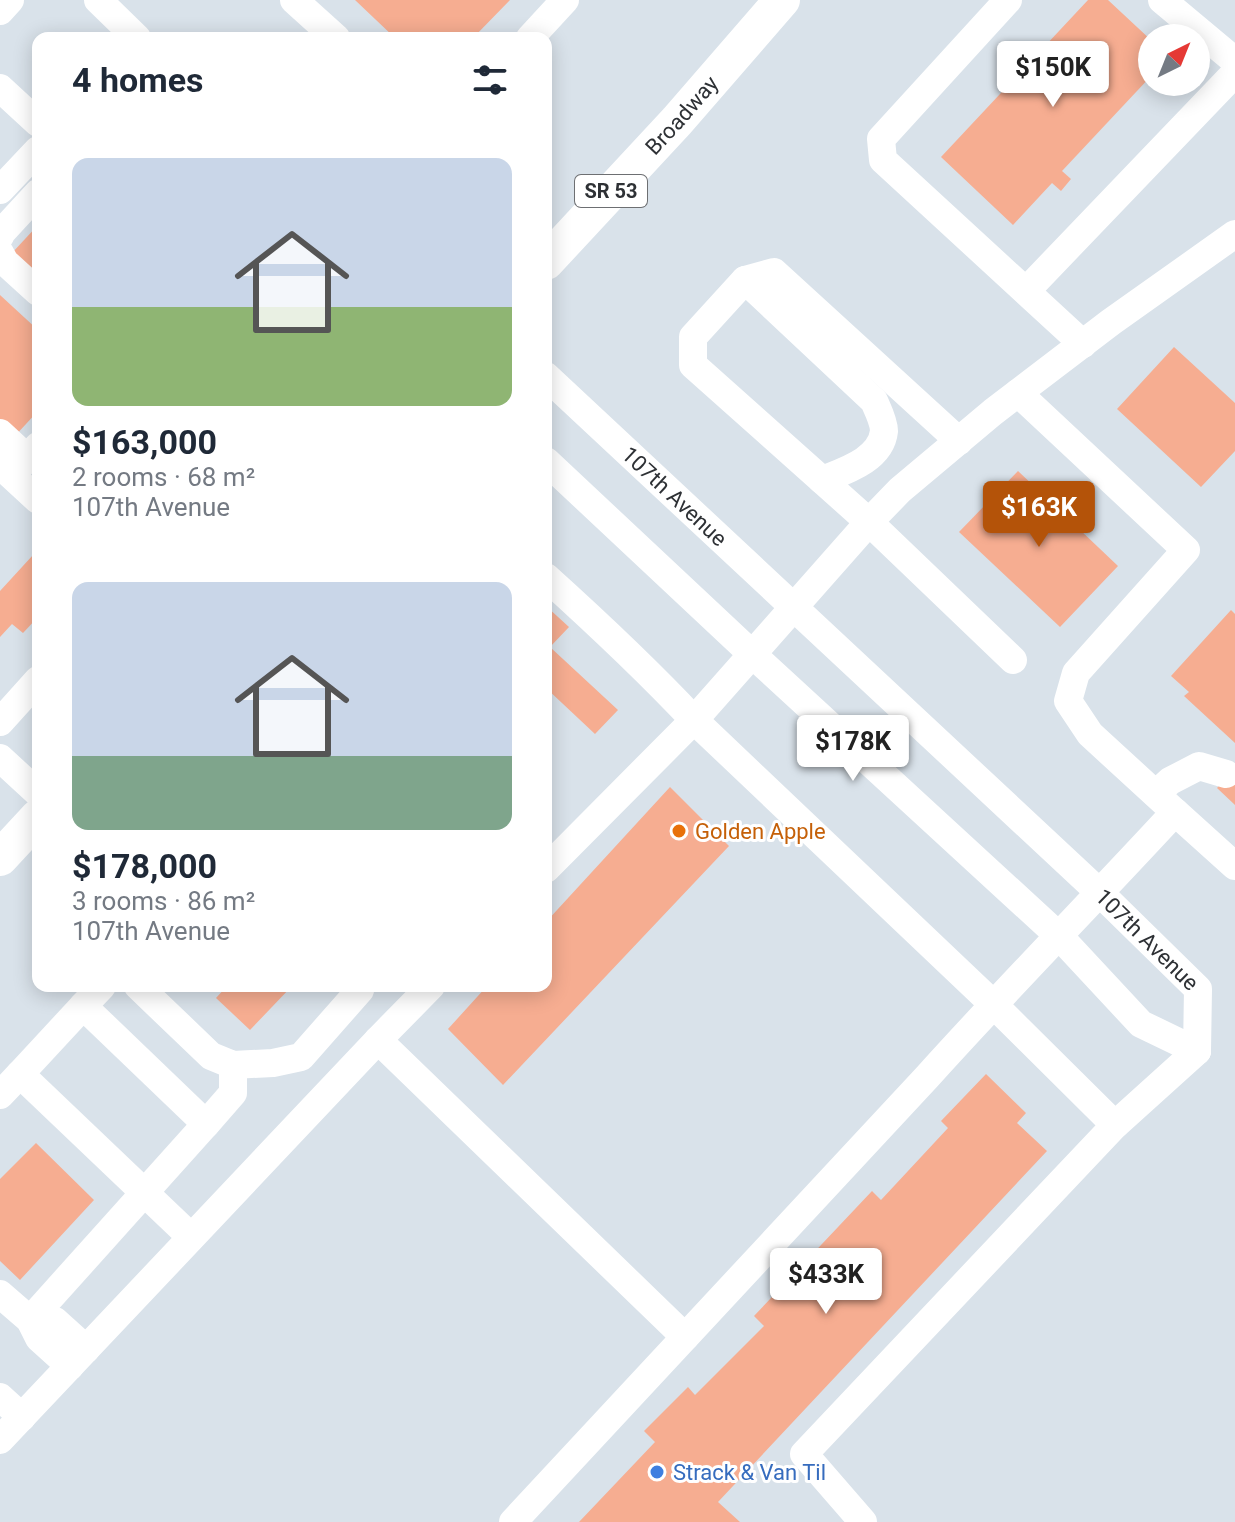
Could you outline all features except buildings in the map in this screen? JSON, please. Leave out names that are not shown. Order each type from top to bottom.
[{"type":"main road","name":"Broadway","points":[[552,256],[677,121],[782,0]]},
{"type":"main road","points":[[0,858],[32,823]]},
{"type":"street","points":[[0,11],[10,0]]},
{"type":"street","points":[[98,0],[131,32]]},
{"type":"street","points":[[294,0],[329,32]]},
{"type":"street","points":[[536,32],[565,0]]},
{"type":"street","points":[[1008,0],[881,139],[883,160],[1083,344]]},
{"type":"street","points":[[1162,0],[1235,61]]},
{"type":"street","points":[[1026,291],[1235,73]]},
{"type":"street","points":[[0,88],[32,117]]},
{"type":"street","points":[[0,190],[32,156]]},
{"type":"street","points":[[0,236],[32,200]]},
{"type":"street","points":[[552,855],[694,720],[900,490],[1018,393],[1235,234]]},
{"type":"street","points":[[0,253],[5,262],[32,287]]},
{"type":"street","points":[[959,441],[774,272],[745,280],[693,337],[693,365],[869,522],[1013,660]]},
{"type":"street","points":[[0,276],[32,305]]},
{"type":"street","points":[[745,280],[874,401],[884,428],[880,444],[862,463],[822,480]]},
{"type":"street","name":"107th Avenue","points":[[552,382],[1100,893],[1198,989],[1197,1051]]},
{"type":"street","points":[[1018,393],[1186,550],[1076,673],[1068,701],[1090,734],[1235,866]]},
{"type":"street","points":[[0,433],[32,488]]},
{"type":"street","points":[[552,467],[1060,937],[1141,1024],[1197,1051],[1115,1125],[804,1454],[863,1522]]},
{"type":"street","points":[[552,583],[993,1004],[1115,1125]]},
{"type":"street","points":[[0,722],[32,687]]},
{"type":"street","points":[[0,758],[32,787]]},
{"type":"street","points":[[513,1522],[993,1004],[1100,893],[1166,803],[1170,781],[1199,766],[1226,774]]},
{"type":"street","points":[[144,992],[211,1056],[233,1065],[273,1063],[301,1057],[355,992]]},
{"type":"street","points":[[362,992],[386,1031],[685,1337]]},
{"type":"street","points":[[0,1440],[425,992]]},
{"type":"street","points":[[0,1095],[92,996],[206,1124]]},
{"type":"street","points":[[30,1320],[233,1093],[233,1065]]},
{"type":"street","points":[[20,1074],[191,1237]]},
{"type":"street","points":[[0,1294],[30,1320],[55,1321],[78,1357]]},
{"type":"street","points":[[0,1397],[22,1417]]},
{"type":"place","name":"Golden Apple","points":[[679,831]]},
{"type":"place","name":"Strack & Van Til","points":[[657,1472]]}]
